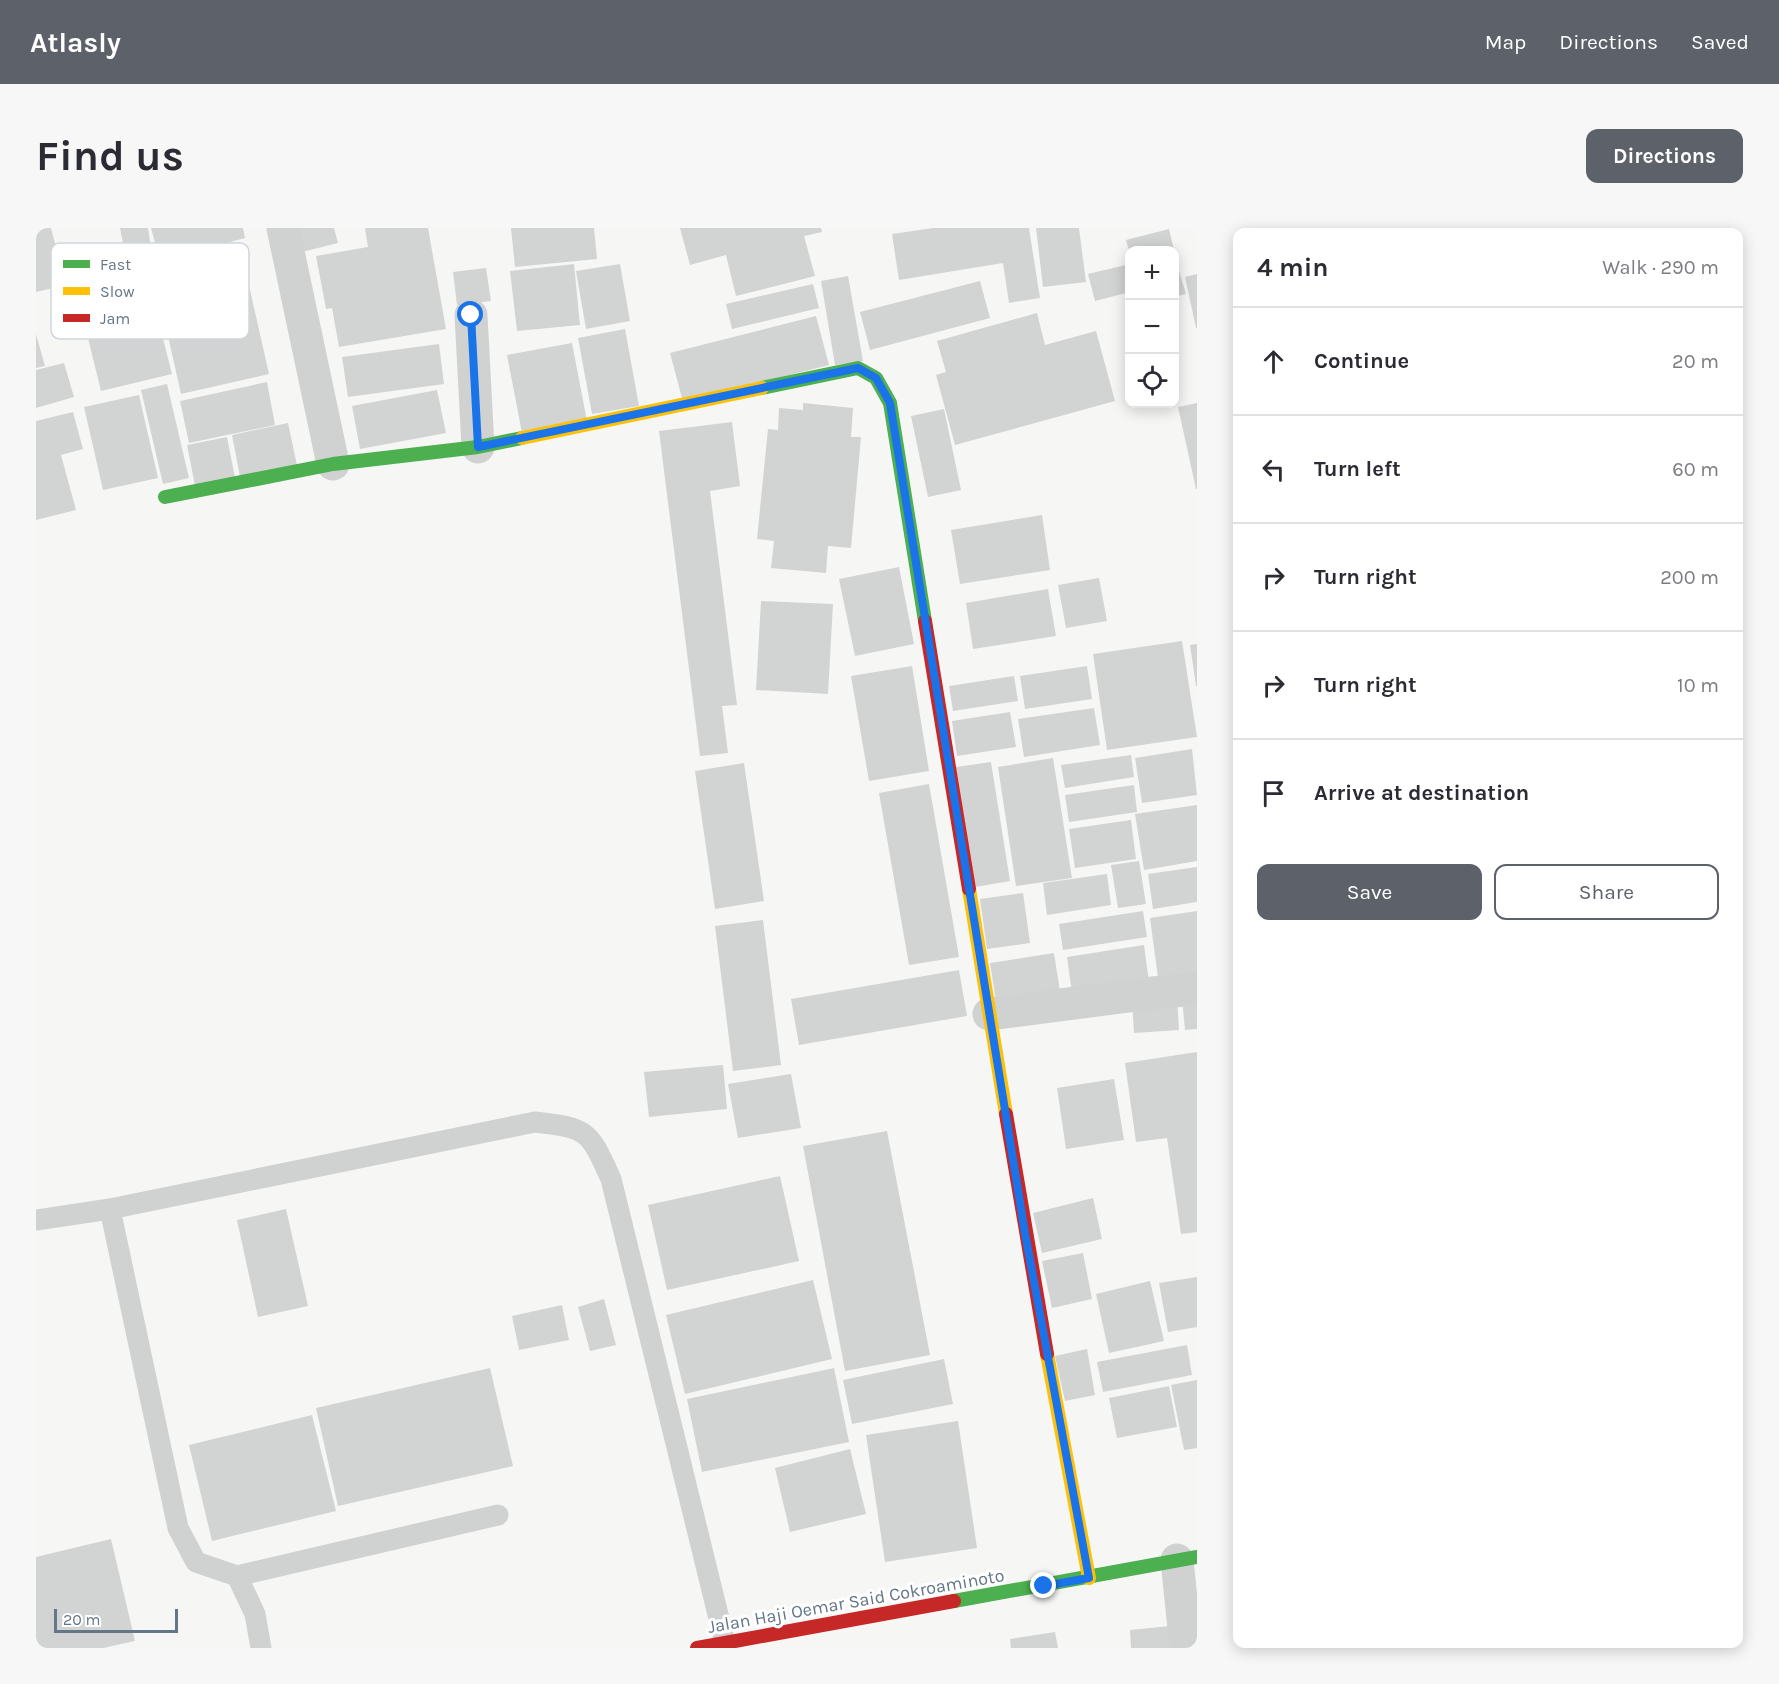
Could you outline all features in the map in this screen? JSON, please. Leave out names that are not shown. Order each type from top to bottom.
[{"type":"street","points":[[284,228],[333,464]]},
{"type":"street","points":[[471,315],[478,447]]},
{"type":"street","points":[[165,497],[333,464],[478,447],[858,368],[876,378],[890,403],[1025,1233],[1089,1578]]},
{"type":"street","points":[[989,1014],[1197,989]]},
{"type":"street","points":[[1186,1648],[1187,1558]]},
{"type":"street","name":"Jalan Haji Oemar Said Cokroaminoto","points":[[698,1648],[1089,1578],[1187,1558]]},
{"type":"lane","points":[[36,1220],[110,1209],[535,1122],[570,1126],[593,1140],[611,1179],[725,1642]]},
{"type":"lane","points":[[110,1209],[178,1528],[196,1562],[237,1576],[498,1515]]},
{"type":"lane","points":[[237,1576],[255,1614],[261,1648]]},
{"type":"building","points":[[36,228],[51,228],[55,243],[51,243],[51,288],[36,292]]},
{"type":"building","points":[[120,228],[148,228],[150,243],[123,243]]},
{"type":"building","points":[[151,228],[243,228],[245,238],[227,243],[155,243]]},
{"type":"building","points":[[292,228],[334,228],[338,243],[298,253]]},
{"type":"building","points":[[365,228],[428,228],[446,329],[339,347],[332,308],[326,309],[316,256],[368,247]]},
{"type":"building","points":[[511,228],[594,228],[597,259],[515,267]]},
{"type":"building","points":[[680,228],[821,228],[822,232],[804,236],[815,276],[736,296],[726,255],[690,265]]},
{"type":"building","points":[[933,228],[1029,228],[1040,298],[1009,303],[1003,263],[899,280],[892,234]]},
{"type":"building","points":[[1036,228],[1079,228],[1086,282],[1043,287]]},
{"type":"building","points":[[1169,229],[1173,246],[1128,246],[1126,240]]},
{"type":"building","points":[[574,264],[580,325],[517,331],[510,271]]},
{"type":"building","points":[[620,264],[630,321],[586,329],[576,271]]},
{"type":"building","points":[[1125,265],[1125,293],[1095,301],[1088,274]]},
{"type":"building","points":[[486,268],[491,301],[457,305],[453,272]]},
{"type":"building","points":[[1179,271],[1186,294],[1179,296]]},
{"type":"building","points":[[1197,274],[1197,328],[1196,328],[1185,277]]},
{"type":"building","points":[[848,276],[863,361],[835,365],[821,281]]},
{"type":"building","points":[[980,281],[990,318],[870,350],[860,312]]},
{"type":"building","points":[[813,284],[819,308],[732,329],[726,304]]},
{"type":"building","points":[[249,285],[269,374],[181,394],[169,339],[249,339]]},
{"type":"building","points":[[1037,313],[1045,345],[1096,331],[1115,401],[955,445],[936,375],[946,372],[937,341]]},
{"type":"building","points":[[816,316],[829,365],[683,402],[670,353]]},
{"type":"building","points":[[625,329],[639,406],[592,414],[578,338]]},
{"type":"building","points":[[36,334],[45,366],[36,368]]},
{"type":"building","points":[[88,339],[163,339],[172,374],[101,391]]},
{"type":"building","points":[[572,343],[587,421],[522,433],[507,355]]},
{"type":"building","points":[[439,344],[444,384],[348,397],[342,357]]},
{"type":"building","points":[[64,363],[74,397],[36,408],[36,370]]},
{"type":"building","points":[[267,382],[275,425],[189,443],[180,401]]},
{"type":"building","points":[[167,384],[189,478],[163,484],[141,390]]},
{"type":"building","points":[[437,390],[446,433],[360,449],[352,406]]},
{"type":"building","points":[[139,395],[158,478],[103,490],[84,407]]},
{"type":"building","points":[[803,403],[853,408],[851,437],[861,437],[851,548],[828,546],[826,573],[771,568],[774,541],[757,539],[768,429],[778,430],[779,408],[803,410]]},
{"type":"building","points":[[1197,403],[1197,489],[1178,408]]},
{"type":"building","points":[[944,409],[961,490],[928,497],[911,416]]},
{"type":"building","points":[[73,412],[83,449],[61,455],[76,510],[36,520],[36,421]]},
{"type":"building","points":[[732,422],[740,486],[710,491],[737,705],[722,706],[728,753],[700,756],[659,431]]},
{"type":"building","points":[[288,423],[298,470],[241,482],[232,435]]},
{"type":"building","points":[[227,437],[236,483],[196,491],[187,445]]},
{"type":"building","points":[[1042,515],[1050,570],[960,584],[951,530]]},
{"type":"building","points":[[899,567],[914,644],[855,656],[839,579]]},
{"type":"building","points":[[1099,578],[1107,621],[1066,628],[1058,585]]},
{"type":"building","points":[[1048,589],[1056,636],[973,649],[966,603]]},
{"type":"building","points":[[761,601],[833,604],[828,694],[756,690]]},
{"type":"building","points":[[1182,641],[1197,737],[1107,750],[1093,654]]},
{"type":"building","points":[[1197,644],[1197,686],[1196,686],[1190,645]]},
{"type":"building","points":[[912,666],[929,771],[869,781],[851,676]]},
{"type":"building","points":[[1087,666],[1092,699],[1025,709],[1020,676]]},
{"type":"building","points":[[1014,676],[1018,701],[953,711],[949,686]]},
{"type":"building","points":[[1094,708],[1100,745],[1024,757],[1018,719]]},
{"type":"building","points":[[1010,712],[1016,747],[957,756],[952,721]]},
{"type":"building","points":[[1192,749],[1197,795],[1142,803],[1135,758]]},
{"type":"building","points":[[1131,755],[1134,777],[1065,788],[1061,765]]},
{"type":"building","points":[[1053,758],[1072,878],[1016,886],[998,767]]},
{"type":"building","points":[[991,762],[1010,881],[975,887],[956,767]]},
{"type":"building","points":[[744,763],[764,901],[715,909],[695,771]]},
{"type":"building","points":[[929,784],[959,957],[909,965],[879,793]]},
{"type":"building","points":[[1134,785],[1137,812],[1069,822],[1065,795]]},
{"type":"building","points":[[1197,805],[1197,861],[1144,870],[1135,814]]},
{"type":"building","points":[[1131,820],[1136,859],[1075,868],[1069,829]]},
{"type":"building","points":[[1139,861],[1146,904],[1118,908],[1111,865]]},
{"type":"building","points":[[1197,867],[1197,902],[1153,909],[1148,874]]},
{"type":"building","points":[[1107,874],[1111,905],[1047,915],[1043,883]]},
{"type":"building","points":[[1023,893],[1030,943],[987,949],[980,899]]},
{"type":"building","points":[[1143,911],[1147,937],[1063,950],[1059,924]]},
{"type":"building","points":[[1197,911],[1197,979],[1159,985],[1150,918]]},
{"type":"building","points":[[763,920],[781,1065],[733,1071],[715,926]]},
{"type":"building","points":[[1144,945],[1149,982],[1072,993],[1067,957]]},
{"type":"building","points":[[1054,953],[1061,998],[997,1008],[990,963]]},
{"type":"building","points":[[959,970],[967,1016],[799,1045],[791,999]]},
{"type":"building","points":[[1177,997],[1179,1030],[1134,1033],[1132,1000]]},
{"type":"building","points":[[1197,997],[1197,1029],[1185,1030],[1182,998]]},
{"type":"building","points":[[1197,1052],[1197,1232],[1181,1234],[1167,1138],[1136,1142],[1125,1063]]},
{"type":"building","points":[[723,1065],[727,1109],[649,1117],[644,1072]]},
{"type":"building","points":[[791,1074],[801,1128],[738,1138],[728,1084]]},
{"type":"building","points":[[1114,1079],[1124,1140],[1066,1149],[1057,1088]]},
{"type":"building","points":[[887,1131],[930,1355],[845,1371],[803,1146]]},
{"type":"building","points":[[780,1176],[799,1261],[667,1290],[648,1205]]},
{"type":"building","points":[[1093,1198],[1102,1239],[1042,1253],[1033,1213]]},
{"type":"building","points":[[286,1209],[308,1306],[258,1317],[237,1220]]},
{"type":"building","points":[[1083,1253],[1092,1299],[1052,1308],[1042,1261]]},
{"type":"building","points":[[1197,1277],[1197,1327],[1168,1332],[1159,1283]]},
{"type":"building","points":[[813,1280],[832,1359],[685,1394],[666,1315]]},
{"type":"building","points":[[1150,1281],[1164,1341],[1109,1353],[1096,1294]]},
{"type":"building","points":[[604,1299],[616,1345],[590,1351],[578,1307]]},
{"type":"building","points":[[562,1305],[569,1340],[519,1350],[512,1316]]},
{"type":"building","points":[[1187,1345],[1192,1375],[1103,1392],[1097,1362]]},
{"type":"building","points":[[1087,1349],[1095,1395],[1065,1401],[1055,1356]]},
{"type":"building","points":[[944,1359],[953,1404],[852,1424],[843,1380]]},
{"type":"building","points":[[490,1368],[513,1466],[338,1506],[316,1408]]},
{"type":"building","points":[[834,1368],[849,1442],[702,1472],[687,1399]]},
{"type":"building","points":[[1197,1380],[1197,1448],[1184,1450],[1171,1385]]},
{"type":"building","points":[[1169,1386],[1177,1427],[1117,1438],[1109,1398]]},
{"type":"building","points":[[312,1415],[336,1511],[212,1541],[189,1445]]},
{"type":"building","points":[[958,1421],[977,1548],[885,1562],[866,1435]]},
{"type":"building","points":[[850,1449],[866,1514],[790,1532],[775,1468]]},
{"type":"building","points":[[111,1539],[135,1641],[103,1648],[36,1648],[36,1557]]},
{"type":"building","points":[[1170,1626],[1173,1648],[1131,1648],[1130,1630]]},
{"type":"building","points":[[1055,1632],[1058,1648],[1011,1648],[1010,1639]]},
{"type":"traffic: fast","points":[[762,388],[858,368],[876,378],[890,403],[925,621]]},
{"type":"traffic: fast","points":[[165,497],[333,464],[478,447],[522,438]]},
{"type":"traffic: fast","points":[[954,1601],[1197,1557]]},
{"type":"traffic: slow","points":[[522,438],[762,388]]},
{"type":"traffic: slow","points":[[969,889],[1006,1114]]},
{"type":"traffic: slow","points":[[1047,1354],[1089,1578]]},
{"type":"traffic: jam","points":[[925,621],[969,889]]},
{"type":"traffic: jam","points":[[1006,1114],[1047,1354]]},
{"type":"traffic: jam","points":[[697,1648],[954,1601]]},
{"type":"route","points":[[471,315],[478,447],[858,368],[876,378],[890,403],[1025,1233],[1089,1578],[1044,1586]]}]
